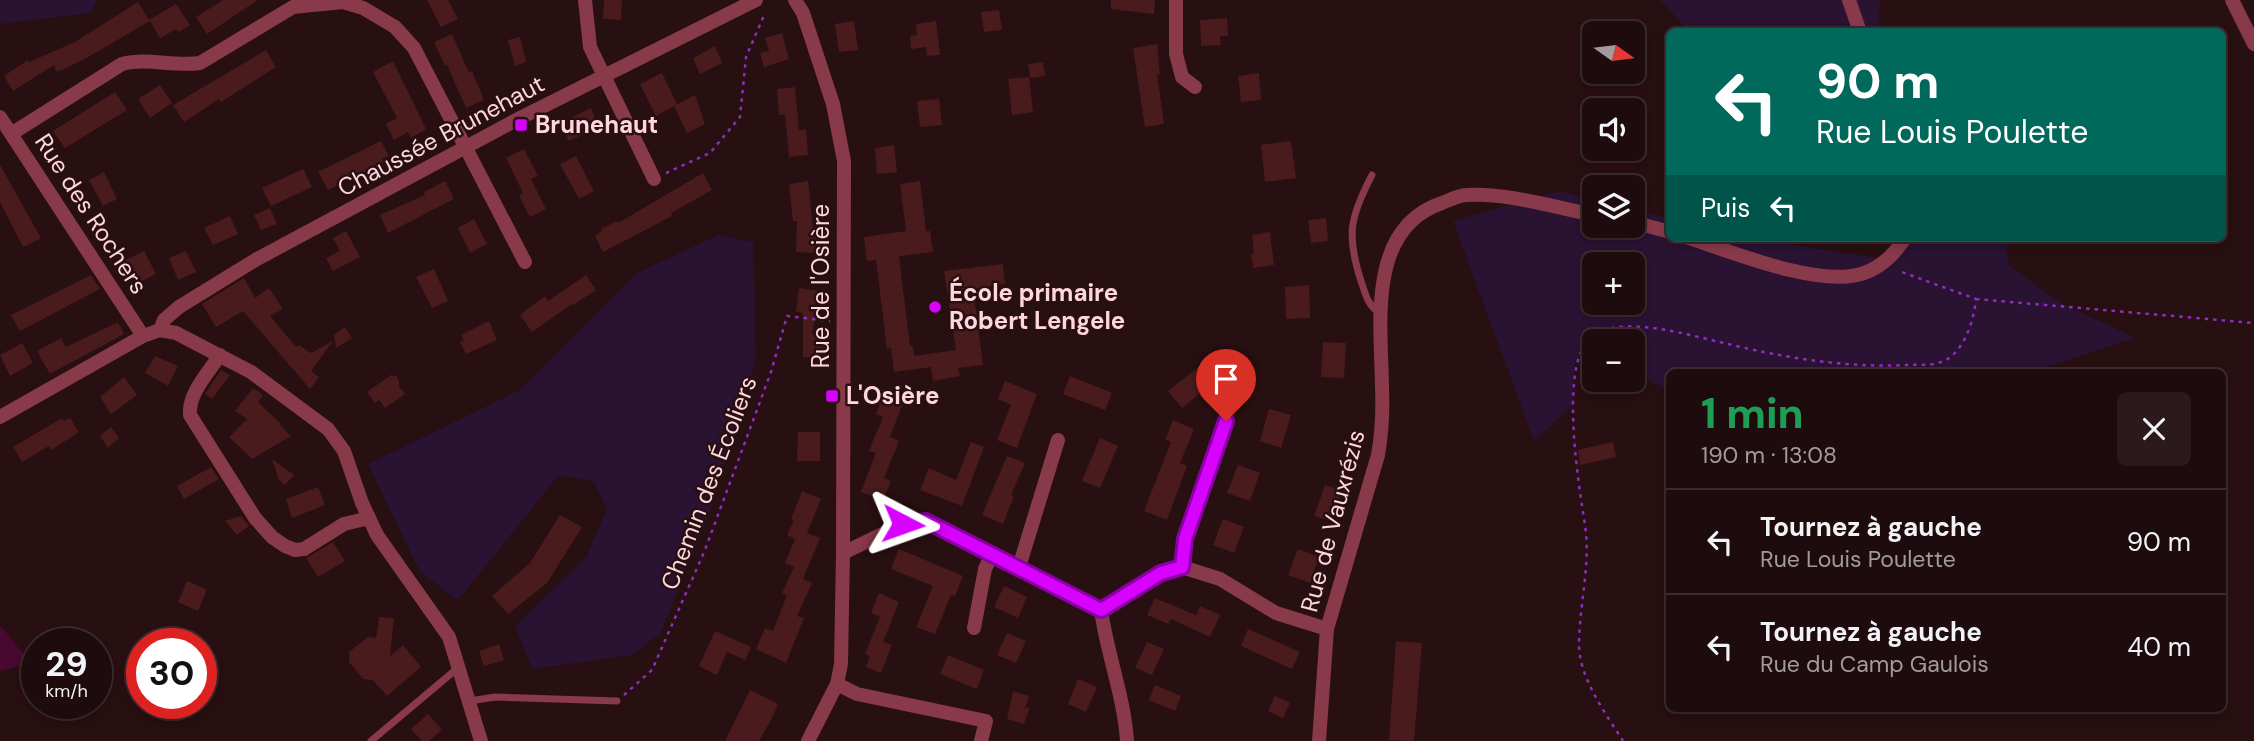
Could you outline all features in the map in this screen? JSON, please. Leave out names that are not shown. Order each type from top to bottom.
[{"type":"street","points":[[585,0],[590,47],[654,179]]},
{"type":"street","name":"Rue de l'Osière","points":[[796,0],[803,13],[833,104],[844,161],[841,663],[836,684],[808,741]]},
{"type":"street","points":[[1176,0],[1176,54],[1182,76],[1195,87]]},
{"type":"street","points":[[1849,0],[1859,28]]},
{"type":"street","points":[[2232,0],[2254,44]]},
{"type":"street","points":[[11,134],[122,64],[134,61],[187,65],[200,63],[291,4],[343,1],[363,8],[396,27],[414,48],[526,262]]},
{"type":"street","name":"Chaussée Brunehaut","points":[[160,330],[164,320],[179,307],[257,259],[520,118],[762,4]]},
{"type":"street","name":"Rue des Rochers","points":[[0,117],[144,336]]},
{"type":"street","name":"Rue de Vauxrézis","points":[[1319,741],[1327,629],[1378,455],[1382,427],[1380,313],[1384,279],[1395,241],[1412,218],[1431,207],[1466,195],[1500,197],[1582,213]]},
{"type":"street","points":[[1645,225],[1666,231]]},
{"type":"street","points":[[1703,242],[1805,272],[1839,277],[1861,274],[1881,265],[1895,254],[1902,242]]},
{"type":"street","points":[[0,417],[144,336],[160,330],[176,333],[251,372],[328,429],[344,451],[369,518],[394,560],[449,637],[481,741]]},
{"type":"street","points":[[220,355],[192,398],[190,415],[255,518],[272,537],[295,550],[304,549],[344,524],[369,518]]},
{"type":"street","points":[[1182,567],[1185,539],[1226,421]]},
{"type":"street","points":[[1019,567],[1058,440]]},
{"type":"street","points":[[843,553],[903,524],[926,521],[1101,610]]},
{"type":"street","points":[[974,628],[985,569],[992,554]]},
{"type":"street","points":[[1101,610],[1161,573],[1182,567],[1220,579],[1276,613],[1327,629]]},
{"type":"street","points":[[1101,610],[1104,634],[1125,716],[1127,741]]},
{"type":"street","points":[[836,684],[857,694],[986,721],[981,741]]},
{"type":"lane","points":[[1372,175],[1352,221],[1351,245],[1369,306],[1380,313]]},
{"type":"lane","points":[[371,741],[460,667]]},
{"type":"lane","points":[[470,701],[495,697],[618,701]]},
{"type":"path","points":[[654,179],[710,153],[740,117],[746,57],[761,18],[762,4]]},
{"type":"path","points":[[1881,265],[1976,299],[2254,323]]},
{"type":"path","points":[[1623,741],[1593,694],[1579,649],[1587,540],[1573,431],[1576,368],[1584,345],[1595,334],[1616,327],[1642,327],[1774,355],[1877,366],[1940,363],[1962,346],[1974,318],[1976,299]]},
{"type":"path","name":"Chemin des Écoliers","points":[[618,701],[652,670],[695,574],[771,372],[787,316],[844,322]]},
{"type":"shaded area","points":[[0,0],[97,0],[91,13],[0,24]]},
{"type":"shaded area","points":[[1660,0],[1880,0],[1879,26],[1881,28],[1686,28]]},
{"type":"shaded area","points":[[1559,191],[1582,197],[1582,238],[1645,238],[1645,212],[1666,217],[1666,242],[1776,242],[1882,259],[1900,247],[1892,242],[2007,242],[2008,264],[2059,302],[2136,338],[2036,369],[1666,369],[1666,394],[1664,389],[1645,378],[1645,329],[1582,329],[1582,364],[1575,364],[1572,406],[1534,441],[1453,221]]},
{"type":"shaded area","points":[[718,235],[753,242],[756,358],[708,518],[660,634],[632,655],[532,669],[515,627],[586,557],[607,510],[594,482],[559,475],[458,600],[420,572],[368,464],[520,390],[637,273]]},
{"type":"shaded area","points":[[0,625],[21,651],[21,666],[0,671]]},
{"type":"building","points":[[223,0],[258,0],[207,34],[196,17]]},
{"type":"building","points":[[427,0],[448,0],[458,19],[441,27]]},
{"type":"building","points":[[604,0],[622,0],[621,20],[603,19]]},
{"type":"building","points":[[1111,0],[1155,0],[1154,14],[1111,9]]},
{"type":"building","points":[[138,2],[149,20],[176,4],[190,25],[160,38],[150,21],[57,72],[54,65],[13,91],[4,76],[28,60],[29,62],[75,42]]},
{"type":"building","points":[[999,10],[1002,30],[984,32],[981,12]]},
{"type":"building","points":[[1227,18],[1228,36],[1220,36],[1221,45],[1201,46],[1200,20]]},
{"type":"building","points":[[854,21],[858,50],[839,52],[835,24]]},
{"type":"building","points":[[936,21],[940,55],[927,56],[926,47],[911,49],[910,36],[917,35],[916,24]]},
{"type":"building","points":[[782,33],[789,59],[764,67],[760,53],[769,51],[765,38]]},
{"type":"building","points":[[452,34],[484,100],[466,108],[434,42]]},
{"type":"building","points":[[520,37],[526,62],[515,66],[508,40]]},
{"type":"building","points":[[1157,44],[1160,74],[1157,74],[1164,124],[1145,127],[1133,48]]},
{"type":"building","points":[[715,46],[722,63],[700,74],[693,58]]},
{"type":"building","points":[[266,50],[276,67],[184,122],[173,105]]},
{"type":"building","points":[[393,61],[426,129],[411,138],[408,132],[394,140],[386,124],[397,118],[373,72]]},
{"type":"building","points":[[1043,62],[1045,76],[1030,78],[1028,64]]},
{"type":"building","points":[[662,73],[677,104],[656,116],[640,84]]},
{"type":"building","points":[[1259,73],[1261,100],[1241,102],[1238,76]]},
{"type":"building","points":[[1029,77],[1033,112],[1012,115],[1008,79]]},
{"type":"building","points":[[160,85],[172,103],[150,118],[138,99]]},
{"type":"building","points":[[795,87],[799,130],[806,129],[808,155],[789,157],[785,115],[779,115],[777,89]]},
{"type":"building","points":[[115,92],[127,110],[65,148],[53,131]]},
{"type":"building","points":[[695,95],[705,124],[687,133],[674,106]]},
{"type":"building","points":[[939,99],[942,125],[920,127],[917,101]]},
{"type":"building","points":[[591,108],[599,127],[569,141],[560,123]]},
{"type":"building","points":[[381,141],[389,156],[382,159],[384,163],[328,190],[318,172]]},
{"type":"building","points":[[1291,141],[1296,178],[1265,182],[1261,145]]},
{"type":"building","points":[[894,145],[897,172],[877,174],[875,148]]},
{"type":"building","points":[[524,149],[538,176],[531,179],[546,209],[530,217],[519,196],[523,193],[506,158]]},
{"type":"building","points":[[576,156],[594,191],[579,199],[560,164]]},
{"type":"building","points":[[0,165],[41,238],[23,247],[0,202]]},
{"type":"building","points":[[303,169],[312,187],[271,206],[262,188]]},
{"type":"building","points":[[104,172],[117,199],[103,206],[89,180]]},
{"type":"building","points":[[703,173],[712,190],[671,213],[672,216],[603,252],[595,236],[601,229],[617,221],[618,223]]},
{"type":"building","points":[[445,181],[454,199],[388,233],[380,215],[425,195],[424,192]]},
{"type":"building","points":[[808,181],[813,227],[818,227],[817,253],[796,252],[797,221],[793,221],[789,184]]},
{"type":"building","points":[[920,181],[926,231],[930,231],[933,252],[899,256],[910,346],[913,346],[914,356],[956,350],[944,271],[1003,264],[1005,284],[973,289],[983,365],[958,368],[960,376],[933,381],[931,367],[894,372],[891,348],[887,349],[876,260],[867,261],[864,237],[906,231],[900,184]]},
{"type":"building","points":[[270,208],[277,224],[261,230],[254,215]]},
{"type":"building","points":[[230,216],[238,234],[213,245],[204,228]]},
{"type":"building","points":[[1326,218],[1328,241],[1311,243],[1308,220]]},
{"type":"building","points":[[474,219],[487,244],[470,253],[458,228]]},
{"type":"building","points":[[346,231],[360,257],[333,271],[326,258],[340,251],[333,238]]},
{"type":"building","points":[[1270,232],[1274,265],[1253,268],[1252,235]]},
{"type":"building","points":[[144,251],[156,274],[136,284],[124,261]]},
{"type":"building","points":[[186,251],[196,272],[178,280],[169,258]]},
{"type":"building","points":[[434,269],[448,301],[432,308],[416,277]]},
{"type":"building","points":[[91,275],[100,289],[20,331],[11,315]]},
{"type":"building","points":[[586,275],[596,290],[532,332],[520,315],[545,296],[548,301]]},
{"type":"building","points":[[244,278],[255,298],[269,288],[283,309],[270,316],[296,347],[299,345],[311,353],[333,341],[311,371],[319,377],[310,389],[243,311],[216,327],[202,304]]},
{"type":"building","points":[[1309,285],[1310,318],[1286,319],[1285,287]]},
{"type":"building","points":[[799,288],[819,291],[812,334],[824,334],[823,357],[803,357],[803,313],[796,312]]},
{"type":"building","points":[[489,321],[497,340],[466,354],[460,342],[464,341],[461,335]]},
{"type":"building","points":[[118,322],[124,334],[50,374],[37,351],[61,338],[66,347]]},
{"type":"building","points":[[345,327],[352,338],[336,348],[334,335]]},
{"type":"building","points":[[1323,342],[1346,343],[1344,378],[1321,377]]},
{"type":"building","points":[[22,343],[33,363],[10,376],[0,355]]},
{"type":"building","points":[[155,356],[178,366],[168,386],[145,373]]},
{"type":"building","points":[[1205,362],[1218,379],[1182,408],[1168,391]]},
{"type":"building","points":[[221,370],[230,375],[212,399],[205,394]]},
{"type":"building","points":[[391,375],[396,376],[405,394],[385,408],[379,400],[375,403],[367,392]]},
{"type":"building","points":[[1070,376],[1112,393],[1105,410],[1063,394]]},
{"type":"building","points":[[124,377],[137,395],[111,414],[100,397]]},
{"type":"building","points":[[1005,381],[1037,394],[1017,448],[997,440],[1011,405],[998,399]]},
{"type":"building","points":[[253,388],[263,395],[258,402],[291,436],[252,459],[229,437],[247,419],[235,411]]},
{"type":"building","points":[[883,396],[903,403],[890,437],[899,441],[884,478],[891,481],[883,500],[861,492],[876,453],[869,451],[883,417],[876,414]]},
{"type":"building","points":[[1269,409],[1291,415],[1281,448],[1260,441]]},
{"type":"building","points":[[62,418],[64,421],[70,418],[79,432],[51,450],[49,446],[22,462],[13,447]]},
{"type":"building","points":[[1173,420],[1194,429],[1180,463],[1187,466],[1167,520],[1144,511],[1171,442],[1165,440]]},
{"type":"building","points":[[111,427],[119,438],[108,448],[100,436]]},
{"type":"building","points":[[798,432],[820,432],[820,461],[797,461]]},
{"type":"building","points":[[1100,438],[1118,446],[1100,488],[1082,481]]},
{"type":"building","points":[[971,442],[984,447],[962,506],[920,490],[929,468],[956,480]]},
{"type":"building","points":[[1613,442],[1616,457],[1580,465],[1578,450]]},
{"type":"building","points":[[1007,456],[1025,463],[1011,495],[1014,496],[1003,524],[982,515]]},
{"type":"building","points":[[272,459],[294,475],[285,485],[279,480]]},
{"type":"building","points":[[1238,465],[1260,473],[1250,501],[1227,493]]},
{"type":"building","points":[[211,467],[219,479],[184,499],[177,486]]},
{"type":"building","points":[[1325,485],[1343,491],[1333,522],[1314,516]]},
{"type":"building","points":[[318,487],[325,505],[292,518],[286,499]]},
{"type":"building","points":[[802,491],[821,499],[807,533],[820,538],[803,579],[812,583],[797,616],[804,618],[786,663],[756,649],[765,628],[773,631],[787,595],[782,593],[794,567],[785,563],[795,539],[787,535]]},
{"type":"building","points":[[560,515],[582,527],[547,583],[508,614],[492,596],[530,563]]},
{"type":"building","points":[[241,516],[249,526],[237,535],[225,521]]},
{"type":"building","points":[[1223,519],[1244,527],[1234,553],[1213,545]]},
{"type":"building","points":[[333,542],[345,561],[318,577],[306,558]]},
{"type":"building","points":[[899,549],[963,576],[955,596],[951,595],[935,634],[916,627],[933,586],[891,569]]},
{"type":"building","points":[[1298,549],[1319,557],[1310,583],[1288,575]]},
{"type":"building","points":[[187,581],[207,590],[198,611],[178,602]]},
{"type":"building","points":[[1004,586],[1027,597],[1018,618],[994,607]]},
{"type":"building","points":[[879,593],[899,602],[883,642],[892,645],[881,673],[866,667],[870,656],[865,654],[880,617],[871,613]]},
{"type":"building","points":[[1155,598],[1196,615],[1200,606],[1220,615],[1210,637],[1171,619],[1168,624],[1147,615]]},
{"type":"building","points":[[379,617],[394,618],[390,656],[403,645],[421,667],[387,696],[373,680],[363,679],[349,662],[349,652],[368,637],[376,638]]},
{"type":"building","points":[[1248,629],[1300,652],[1292,669],[1241,646]]},
{"type":"building","points":[[715,631],[751,647],[745,660],[727,652],[717,675],[699,666]]},
{"type":"building","points":[[1007,633],[1026,641],[1016,663],[997,655]]},
{"type":"building","points":[[1396,641],[1422,643],[1414,741],[1389,740]]},
{"type":"building","points":[[1147,642],[1164,649],[1152,675],[1135,668]]},
{"type":"building","points":[[499,644],[504,660],[484,666],[479,651]]},
{"type":"building","points":[[948,655],[984,670],[977,689],[940,674]]},
{"type":"building","points":[[1078,679],[1097,687],[1086,712],[1068,704]]},
{"type":"building","points":[[1155,685],[1181,696],[1175,711],[1149,700]]},
{"type":"building","points":[[750,690],[778,704],[770,722],[759,741],[725,741]]},
{"type":"building","points":[[1013,691],[1029,696],[1025,708],[1030,707],[1024,724],[1007,719]]},
{"type":"building","points":[[1275,696],[1290,703],[1283,718],[1268,711]]},
{"type":"building","points":[[428,714],[442,730],[429,741],[422,741],[411,729]]},
{"type":"place","name":"Brunehaut","points":[[521,125]]},
{"type":"place","name":"École primaire Robert Lengele","points":[[935,307]]},
{"type":"place","name":"L'Osière","points":[[832,396]]},
{"type":"route","points":[[903,524],[926,521],[1101,610],[1161,573],[1182,567],[1185,539],[1226,421]]}]
